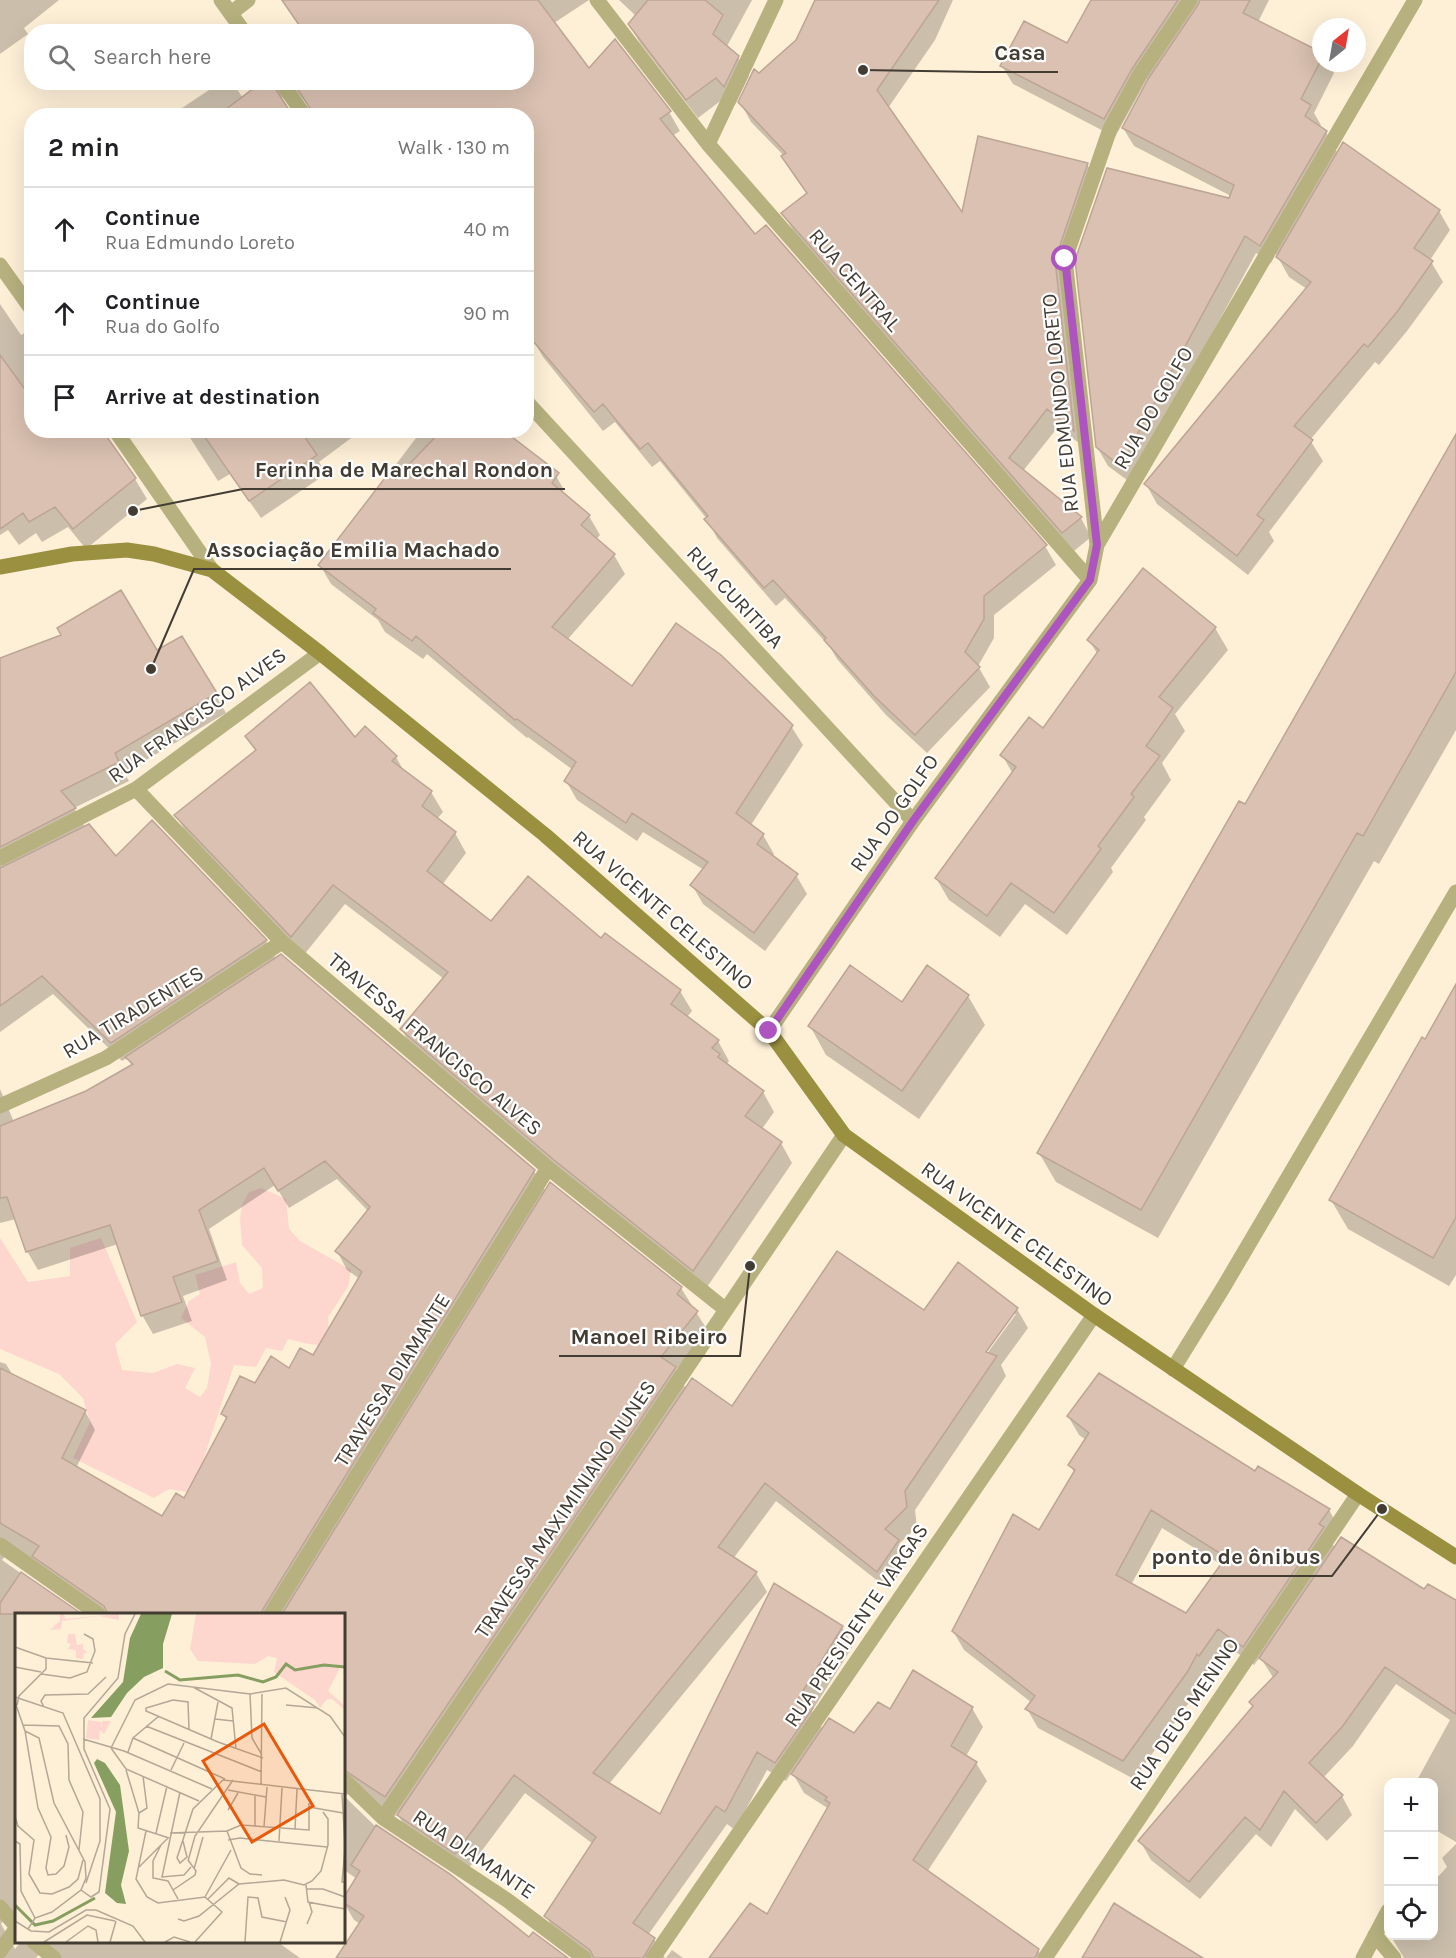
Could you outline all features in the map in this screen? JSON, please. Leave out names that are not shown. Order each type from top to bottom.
[{"type":"street","points":[[221,0],[239,24]]},
{"type":"street","points":[[231,13],[248,0]]},
{"type":"street","name":"RUA CENTRAL","points":[[597,0],[708,144],[1090,580]]},
{"type":"street","points":[[708,144],[777,0]]},
{"type":"street","name":"RUA EDMUNDO LORETO","points":[[1097,545],[1065,259],[1110,129],[1140,74],[1190,0]]},
{"type":"street","name":"RUA DO GOLFO","points":[[769,1031],[913,821],[1090,580],[1097,545],[1415,0]]},
{"type":"street","points":[[287,90],[299,108]]},
{"type":"street","points":[[0,265],[24,299]]},
{"type":"street","name":"RUA CURITIBA","points":[[534,410],[913,821]]},
{"type":"street","points":[[121,438],[212,570]]},
{"type":"street","name":"RUA VICENTE CELESTINO","points":[[0,567],[72,554],[127,550],[154,554],[212,570],[320,653],[545,835],[769,1031],[844,1135],[1094,1315],[1358,1494],[1456,1557]]},
{"type":"street","name":"RUA FRANCISCO ALVES","points":[[0,858],[136,789],[320,653]]},
{"type":"street","name":"TRAVESSA FRANCISCO ALVES","points":[[136,789],[282,942],[549,1168],[725,1309]]},
{"type":"street","points":[[1173,1369],[1456,892]]},
{"type":"street","name":"RUA TIRADENTES","points":[[0,1106],[106,1058],[282,942]]},
{"type":"street","name":"TRAVESSA MAXIMINIANO NUNES","points":[[383,1818],[844,1135]]},
{"type":"street","name":"TRAVESSA DIAMANTE","points":[[272,1613],[549,1168]]},
{"type":"street","name":"RUA PRESIDENTE VARGAS","points":[[653,1958],[1094,1315]]},
{"type":"street","name":"RUA DEUS MENINO","points":[[1045,1958],[1358,1494]]},
{"type":"street","points":[[0,1545],[97,1613]]},
{"type":"street","name":"RUA DIAMANTE","points":[[345,1781],[383,1818],[507,1900],[584,1958]]},
{"type":"street","points":[[0,1907],[15,1927]]},
{"type":"street","points":[[1363,1958],[1384,1920]]},
{"type":"street","points":[[0,1951],[15,1929]]},
{"type":"street","points":[[1375,1935],[1394,1958]]},
{"type":"street","points":[[36,1943],[54,1958]]},
{"type":"shaded area","points":[[261,1188],[286,1199],[289,1229],[300,1241],[351,1270],[348,1287],[328,1317],[327,1332],[320,1345],[288,1339],[282,1351],[266,1348],[256,1367],[234,1365],[200,1470],[187,1492],[169,1489],[154,1498],[73,1458],[90,1422],[83,1398],[59,1374],[0,1349],[0,1238],[28,1282],[70,1276],[70,1248],[101,1238],[137,1322],[115,1344],[122,1370],[153,1373],[177,1364],[195,1368],[185,1388],[200,1397],[207,1388],[211,1364],[205,1337],[181,1318],[189,1301],[200,1294],[195,1275],[236,1262],[240,1283],[249,1294],[263,1288],[262,1268],[242,1245],[240,1219],[242,1204],[249,1192]]},
{"type":"building","points":[[282,0],[538,0],[589,68],[615,39],[671,111],[660,119],[755,234],[766,225],[1047,545],[984,596],[984,619],[965,652],[980,667],[915,735],[874,696],[824,640],[826,638],[773,580],[764,588],[704,519],[708,516],[648,443],[640,449],[603,404],[594,412],[534,342],[534,108],[310,108],[298,90],[534,90],[534,24],[298,24]]},
{"type":"building","points":[[648,0],[705,0],[723,15],[713,34],[739,56],[724,87],[716,78],[686,100],[628,24]]},
{"type":"building","points":[[815,0],[939,0],[877,90],[962,212],[978,136],[1088,163],[1055,260],[1074,431],[1047,409],[1009,458],[1082,517],[1062,533],[781,213],[807,193],[781,156],[786,153],[738,102],[754,69],[759,73],[796,40]]},
{"type":"building","points":[[1091,0],[1178,0],[1132,69],[1104,119],[1000,66],[1024,21],[1067,43]]},
{"type":"building","points":[[1200,0],[1250,0],[1243,13],[1312,48],[1312,72],[1315,72],[1301,99],[1311,105],[1305,116],[1327,131],[1260,246],[1245,236],[1120,466],[1096,447],[1075,260],[1107,168],[1229,198],[1234,185],[1122,128],[1148,79]]},
{"type":"building","points":[[251,90],[276,90],[288,108],[228,108]]},
{"type":"building","points":[[1343,142],[1440,210],[1414,248],[1433,261],[1397,312],[1368,347],[1364,344],[1294,426],[1313,440],[1257,515],[1264,520],[1237,556],[1144,484],[1311,282],[1276,257]]},
{"type":"building","points":[[0,355],[24,388],[24,438],[108,438],[136,478],[73,529],[55,507],[29,522],[23,513],[0,529]]},
{"type":"building","points":[[1456,434],[1456,672],[1363,836],[1357,833],[1141,1210],[1037,1153],[1239,801],[1245,804]]},
{"type":"building","points":[[206,438],[305,438],[317,455],[249,501]]},
{"type":"building","points":[[434,438],[513,438],[559,473],[552,483],[590,515],[581,525],[615,554],[552,627],[632,686],[676,623],[721,655],[793,725],[736,813],[764,834],[757,844],[798,874],[754,933],[690,885],[708,862],[632,813],[626,823],[564,781],[576,762],[517,719],[515,720],[416,636],[412,641],[373,613],[376,609],[318,565],[388,474],[395,479]]},
{"type":"building","points":[[1143,568],[1216,627],[1159,697],[1173,708],[1146,746],[1160,756],[1131,794],[1134,797],[1098,846],[1101,849],[1054,913],[1011,883],[987,916],[935,878],[1016,767],[1000,755],[1029,717],[1043,728],[1099,650],[1087,640]]},
{"type":"building","points":[[121,590],[157,650],[182,636],[217,693],[115,753],[119,762],[61,791],[76,808],[0,847],[0,658],[61,635],[57,628]]},
{"type":"building","points":[[310,682],[355,737],[365,726],[397,756],[392,761],[432,791],[422,806],[456,832],[427,871],[491,921],[528,876],[601,938],[605,933],[681,990],[671,1004],[719,1040],[712,1048],[720,1054],[718,1057],[764,1091],[745,1116],[782,1142],[693,1271],[554,1160],[400,1029],[448,972],[333,885],[291,937],[174,815],[256,750],[245,736]]},
{"type":"building","points":[[152,820],[267,940],[111,1043],[42,976],[0,1006],[0,868],[89,824],[116,856]]},
{"type":"building","points":[[281,954],[535,1170],[261,1613],[108,1613],[104,1606],[32,1556],[39,1546],[0,1523],[0,1368],[86,1410],[62,1458],[162,1516],[176,1493],[184,1498],[227,1417],[221,1414],[240,1376],[255,1383],[271,1356],[289,1368],[300,1348],[313,1355],[362,1272],[335,1251],[370,1207],[325,1161],[278,1191],[264,1168],[199,1210],[218,1261],[173,1277],[182,1302],[141,1316],[110,1225],[26,1252],[7,1197],[0,1198],[0,1126],[86,1091],[133,1064],[125,1057]]},
{"type":"building","points":[[850,965],[902,1002],[927,965],[969,995],[902,1091],[808,1026]]},
{"type":"building","points":[[1456,984],[1456,1217],[1433,1258],[1329,1200],[1422,1037],[1425,1039]]},
{"type":"building","points":[[550,1182],[682,1287],[677,1294],[698,1311],[661,1357],[676,1367],[385,1797],[345,1771],[345,1613],[283,1613]]},
{"type":"building","points":[[837,1251],[924,1310],[958,1262],[1018,1308],[986,1352],[997,1356],[905,1491],[907,1507],[885,1529],[899,1540],[877,1572],[765,1483],[718,1547],[757,1572],[593,1773],[660,1814],[774,1583],[843,1626],[798,1699],[813,1708],[775,1763],[757,1752],[725,1812],[716,1806],[633,1923],[655,1938],[643,1958],[594,1958],[590,1950],[544,1916],[596,1837],[514,1775],[455,1854],[397,1815],[692,1378],[732,1406]]},
{"type":"building","points":[[1099,1373],[1255,1471],[1258,1466],[1330,1509],[1319,1524],[1324,1527],[1243,1647],[1218,1629],[1199,1656],[1197,1654],[1188,1671],[1123,1761],[1025,1709],[1035,1696],[952,1631],[1013,1514],[1039,1530],[1075,1470],[1068,1465],[1089,1433],[1067,1416]],"holes":[[[1151,1510],[1226,1557],[1186,1613],[1116,1575]]]},
{"type":"building","points":[[1341,1537],[1424,1589],[1428,1584],[1456,1600],[1456,1714],[1385,1667],[1342,1727],[1309,1763],[1343,1795],[1316,1823],[1284,1791],[1260,1830],[1245,1817],[1189,1882],[1138,1841],[1253,1706],[1249,1702],[1278,1672],[1259,1658]]},
{"type":"building","points":[[21,1572],[81,1613],[0,1614],[0,1603]]},
{"type":"building","points":[[913,1670],[973,1707],[951,1746],[977,1762],[913,1860],[1039,1949],[1035,1958],[709,1958],[750,1903],[767,1914],[830,1803],[825,1800],[827,1797],[791,1774],[829,1718],[854,1733],[878,1702],[890,1709]]},
{"type":"building","points":[[376,1825],[450,1874],[529,1937],[533,1932],[568,1958],[336,1958],[364,1916],[345,1904],[345,1895],[360,1871],[351,1865]]},
{"type":"building","points":[[1114,1903],[1133,1915],[1203,1958],[1082,1958]]},
{"type":"place","name":"Casa","points":[[863,70]]},
{"type":"place","name":"Ferinha de Marechal Rondon","points":[[133,511]]},
{"type":"place","name":"Associação Emilia Machado","points":[[151,669]]},
{"type":"place","name":"Manoel Ribeiro","points":[[750,1266]]},
{"type":"place","name":"ponto de ônibus","points":[[1382,1509]]},
{"type":"route","points":[[769,1031],[913,821],[1090,580],[1097,545],[1065,259]]}]
